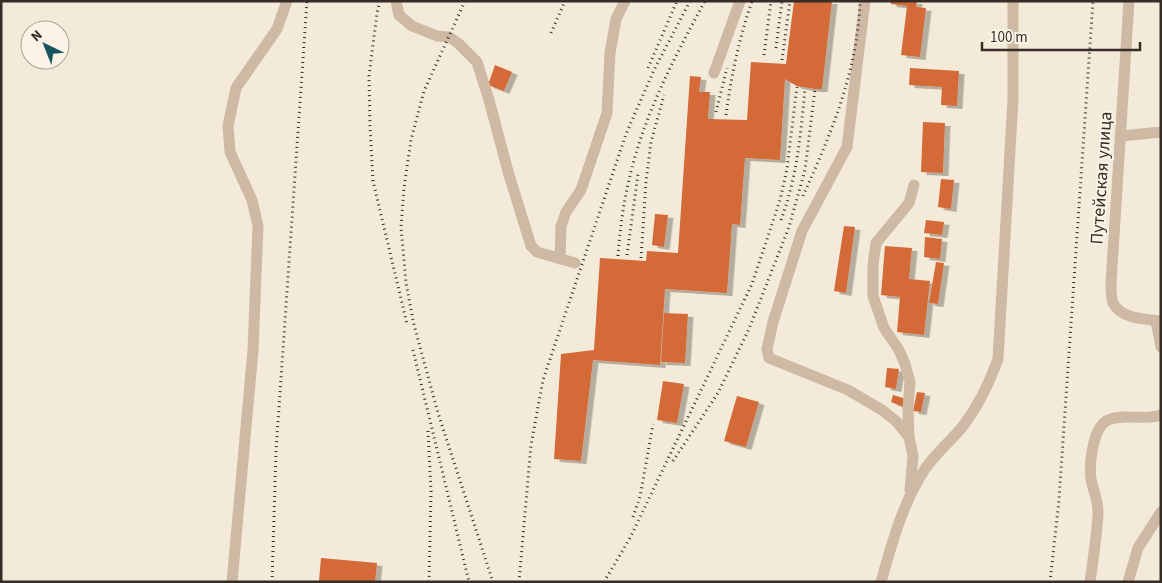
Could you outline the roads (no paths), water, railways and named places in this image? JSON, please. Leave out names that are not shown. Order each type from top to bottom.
[{"type":"street","points":[[232,582],[253,350],[258,226],[252,200],[230,152],[228,126],[236,88],[277,29],[288,1]]},
{"type":"street","points":[[396,1],[399,15],[412,26],[437,36],[449,38],[458,43],[477,62],[489,100],[508,175],[531,246],[537,252],[575,263]]},
{"type":"street","points":[[560,259],[561,226],[566,212],[580,190],[607,113],[610,53],[616,19],[625,1]]},
{"type":"street","points":[[714,73],[740,1]]},
{"type":"street","points":[[865,1],[847,146],[802,231],[773,322],[768,349],[770,358],[830,382],[865,400],[897,422],[909,437]]},
{"type":"street","points":[[881,582],[910,494],[926,468],[962,426],[982,398],[998,359],[1012,99],[1013,1]]},
{"type":"street","name":"Путейская улица","points":[[1130,1],[1111,283],[1113,302],[1118,310],[1132,317],[1158,321]]},
{"type":"street","points":[[1121,136],[1161,132]]},
{"type":"street","points":[[910,494],[914,456],[909,437],[908,409],[910,382],[899,350],[884,328],[873,296],[873,266],[876,243],[909,203],[914,185]]},
{"type":"street","points":[[1158,321],[1161,347]]},
{"type":"street","points":[[1090,582],[1098,514],[1097,496],[1091,482],[1095,436],[1101,425],[1108,420],[1124,416],[1154,417],[1161,414]]},
{"type":"street","points":[[1128,582],[1138,548],[1161,512]]},
{"type":"railway","points":[[272,582],[276,451],[307,1]]},
{"type":"railway","points":[[380,1],[369,76],[373,181],[407,324]]},
{"type":"railway","points":[[465,1],[424,91],[411,140],[401,227],[406,283],[414,325],[438,413],[493,582]]},
{"type":"railway","points":[[551,33],[565,1]]},
{"type":"railway","points":[[648,68],[677,1]]},
{"type":"railway","points":[[519,582],[531,445],[543,380],[626,134],[654,70],[690,1]]},
{"type":"railway","points":[[618,256],[627,189],[642,133],[671,66],[705,1]]},
{"type":"railway","points":[[726,115],[736,58],[752,1]]},
{"type":"railway","points":[[764,55],[771,1]]},
{"type":"railway","points":[[776,48],[782,1]]},
{"type":"railway","points":[[782,60],[790,1]]},
{"type":"railway","points":[[803,196],[841,101],[854,52],[860,1]]},
{"type":"railway","points":[[1050,582],[1059,500],[1093,1]]},
{"type":"railway","points":[[716,112],[727,68]]},
{"type":"railway","points":[[604,582],[630,538],[752,284],[780,200],[787,169],[797,86]]},
{"type":"railway","points":[[781,220],[795,171],[805,88]]},
{"type":"railway","points":[[673,461],[718,393],[749,329],[789,227],[805,170],[815,89]]},
{"type":"railway","points":[[641,258],[646,182],[651,142],[664,95]]},
{"type":"railway","points":[[627,255],[638,174]]},
{"type":"railway","points":[[413,350],[469,582]]},
{"type":"railway","points":[[633,517],[640,497],[653,424]]},
{"type":"railway","points":[[428,431],[431,491],[429,582]]}]
